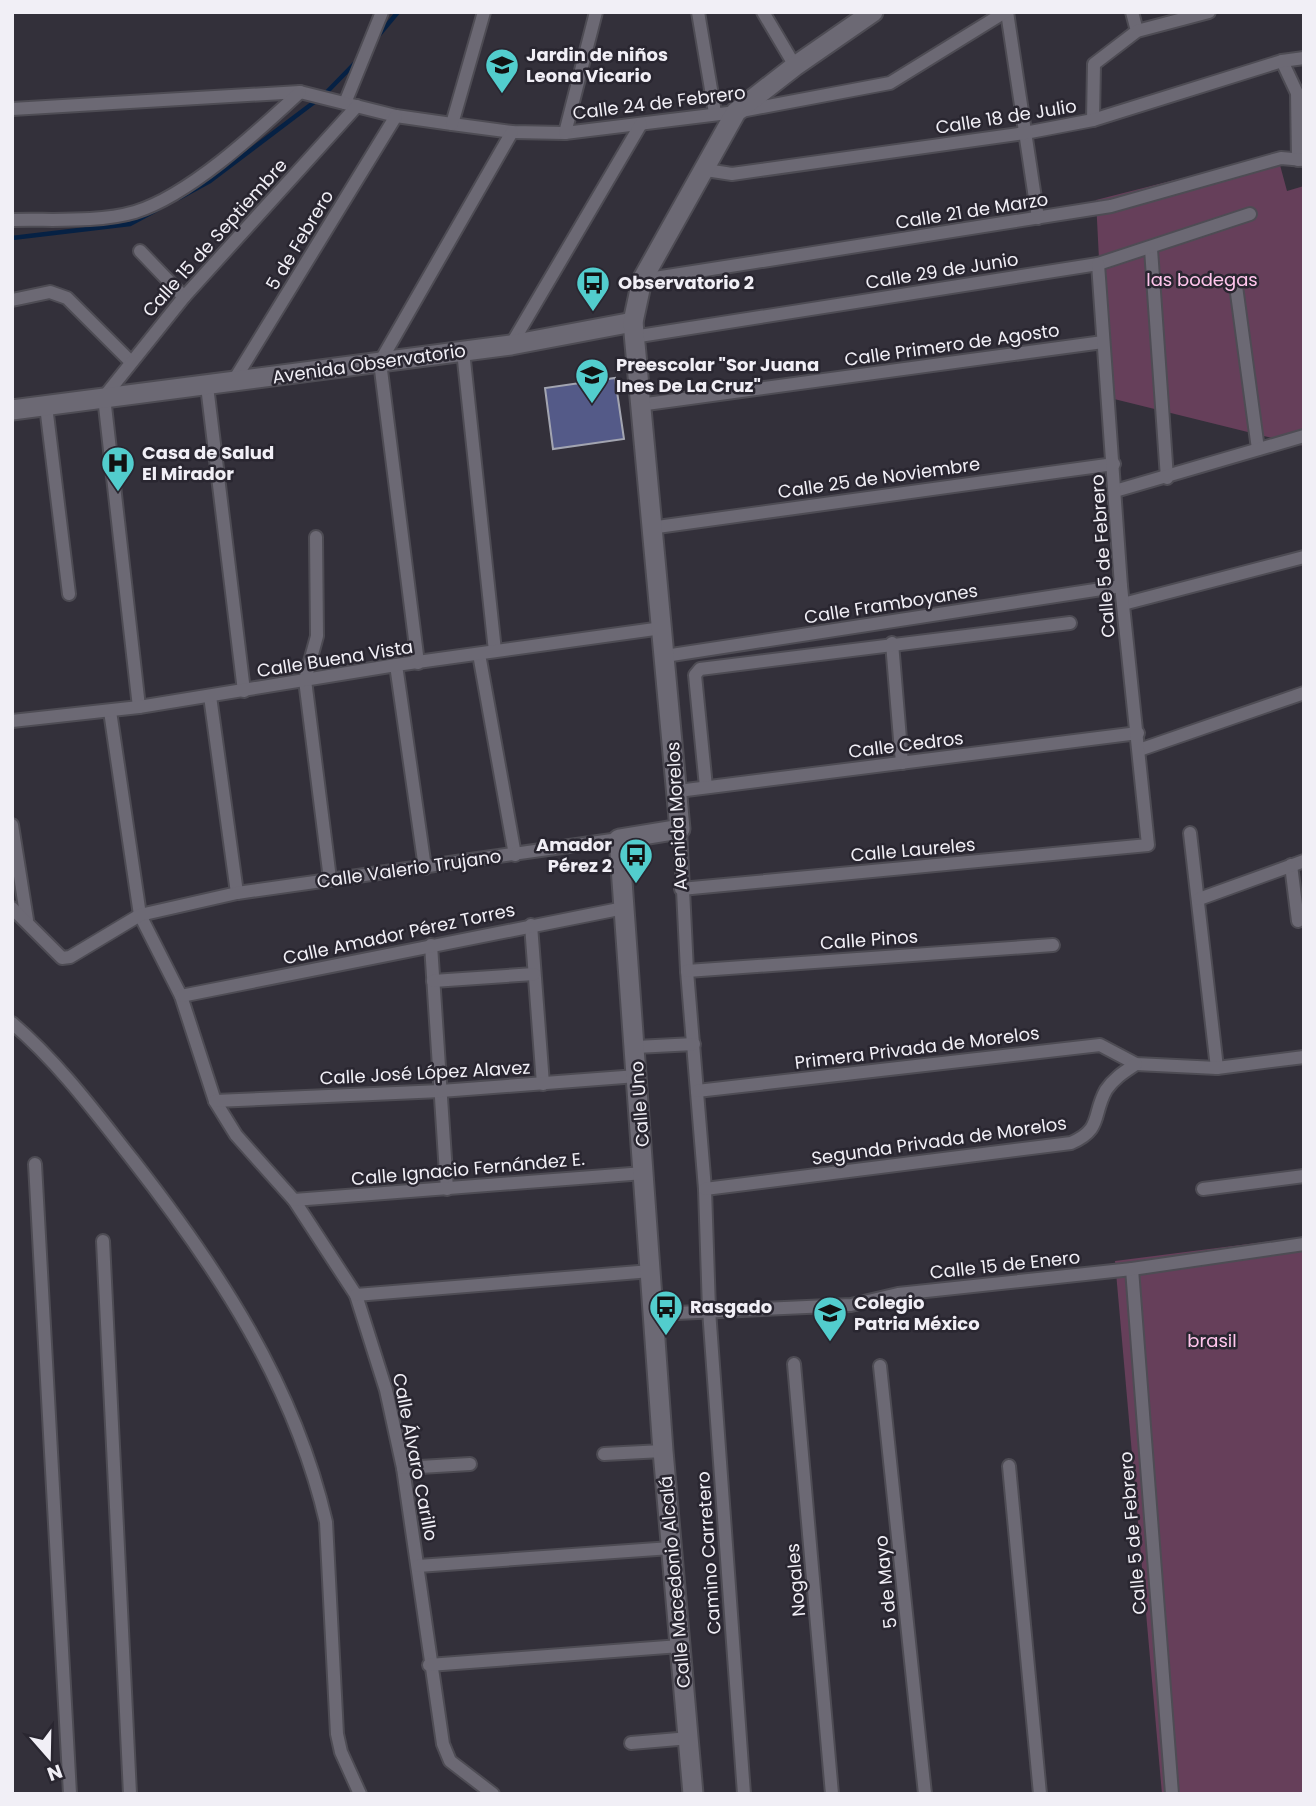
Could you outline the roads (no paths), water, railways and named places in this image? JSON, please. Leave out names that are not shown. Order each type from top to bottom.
[{"type":"street","points":[[351,105],[382,12]]},
{"type":"street","points":[[452,124],[484,12]]},
{"type":"street","points":[[565,133],[596,12]]},
{"type":"street","points":[[698,12],[715,113]]},
{"type":"street","points":[[763,12],[795,66]]},
{"type":"street","points":[[736,112],[795,66],[873,12]]},
{"type":"street","points":[[1006,12],[1038,218]]},
{"type":"street","name":"Calle 24 de Febrero","points":[[12,109],[300,92],[396,116],[512,132],[565,133],[736,112],[890,83],[1006,12]]},
{"type":"street","points":[[1132,12],[1137,31]]},
{"type":"street","points":[[1093,120],[1094,64],[1137,31],[1209,12]]},
{"type":"street","name":"Calle 18 de Julio","points":[[706,170],[732,174],[1025,133],[1093,120],[1282,61],[1304,58]]},
{"type":"street","points":[[1282,61],[1297,93],[1301,160]]},
{"type":"street","points":[[12,220],[96,218],[136,212],[177,193],[259,130],[300,92]]},
{"type":"street","name":"Calle 15 de Septiembre","points":[[104,397],[130,361],[184,297],[351,105]]},
{"type":"street","name":"Avenida Morelos","points":[[709,1310],[705,1189],[681,889],[678,791],[650,528],[633,329],[642,279],[706,170],[736,112]]},
{"type":"street","name":"5 de Febrero","points":[[233,383],[396,116]]},
{"type":"street","points":[[511,345],[641,124]]},
{"type":"street","points":[[418,663],[380,362],[512,132]]},
{"type":"street","name":"Calle 21 de Marzo","points":[[642,279],[1111,206],[1281,158],[1301,160]]},
{"type":"street","name":"Calle 29 de Junio","points":[[633,329],[1098,264],[1151,249],[1250,214]]},
{"type":"street","points":[[1151,249],[1167,478]]},
{"type":"street","points":[[140,251],[184,297]]},
{"type":"street","name":"Calle 5 de Febrero","points":[[1098,264],[1121,586],[1148,845]]},
{"type":"street","points":[[1236,286],[1258,449]]},
{"type":"street","points":[[12,300],[50,292],[67,298],[130,361]]},
{"type":"street","name":"Avenida Observatorio","points":[[12,410],[633,329]]},
{"type":"street","name":"Calle Primero de Agosto","points":[[639,405],[1103,342]]},
{"type":"street","points":[[464,351],[495,651]]},
{"type":"street","points":[[207,386],[244,691]]},
{"type":"street","points":[[104,397],[139,707]]},
{"type":"street","points":[[46,406],[69,594]]},
{"type":"street","points":[[1115,491],[1304,436]]},
{"type":"street","name":"Calle 25 de Noviembre","points":[[650,528],[1114,464]]},
{"type":"street","points":[[316,537],[317,636],[305,680],[330,880]]},
{"type":"street","points":[[1123,604],[1304,557]]},
{"type":"street","name":"Calle Framboyanes","points":[[665,656],[1121,586]]},
{"type":"street","points":[[706,787],[695,675],[699,669],[1070,623]]},
{"type":"street","name":"Calle Buena Vista","points":[[12,721],[139,707],[396,665],[662,628]]},
{"type":"street","points":[[892,643],[902,763]]},
{"type":"street","points":[[479,654],[515,855]]},
{"type":"street","points":[[396,665],[425,868]]},
{"type":"street","points":[[1139,750],[1304,693]]},
{"type":"street","points":[[210,696],[237,893]]},
{"type":"street","name":"Calle Álvaro Carillo","points":[[110,711],[140,915],[181,996],[215,1101],[236,1135],[294,1200],[355,1295],[386,1390],[403,1468],[429,1665],[443,1744],[450,1761],[493,1794]]},
{"type":"street","name":"Calle Cedros","points":[[678,791],[1138,733]]},
{"type":"street","points":[[12,825],[27,920]]},
{"type":"street","name":"Calle Valerio Trujano","points":[[27,920],[62,958],[70,957],[140,915],[237,893],[515,855],[680,829]]},
{"type":"street","points":[[1190,833],[1217,1068]]},
{"type":"street","name":"Calle Uno","points":[[619,839],[636,1047],[657,1370]]},
{"type":"street","name":"Calle Laureles","points":[[681,889],[1148,845]]},
{"type":"street","points":[[1199,899],[1304,861]]},
{"type":"street","points":[[1291,865],[1298,922]]},
{"type":"street","points":[[12,908],[27,920]]},
{"type":"street","name":"Calle Amador Pérez Torres","points":[[181,996],[624,908]]},
{"type":"street","points":[[531,925],[543,1084]]},
{"type":"street","name":"Calle Pinos","points":[[687,971],[1053,944]]},
{"type":"street","points":[[431,945],[447,1189]]},
{"type":"street","points":[[433,981],[534,974]]},
{"type":"street","points":[[12,1023],[97,1113],[187,1229],[250,1326],[284,1394],[320,1493],[327,1522],[337,1734],[341,1752],[360,1794]]},
{"type":"street","points":[[636,1047],[694,1044]]},
{"type":"street","name":"Primera Privada de Morelos","points":[[697,1091],[1100,1045],[1136,1064]]},
{"type":"street","points":[[1136,1064],[1217,1068],[1304,1057]]},
{"type":"street","name":"Segunda Privada de Morelos","points":[[705,1189],[1071,1143],[1086,1137],[1096,1124],[1105,1092],[1116,1077],[1136,1064]]},
{"type":"street","name":"Calle José López Alavez","points":[[215,1101],[441,1091],[637,1076]]},
{"type":"street","points":[[34,1164],[70,1794]]},
{"type":"street","name":"Calle Ignacio Fernández E.","points":[[294,1200],[644,1173]]},
{"type":"street","points":[[1203,1189],[1304,1176]]},
{"type":"street","points":[[103,1241],[130,1794]]},
{"type":"street","name":"Calle 15 de Enero","points":[[654,1314],[709,1310],[775,1311],[851,1305],[898,1294],[1132,1269],[1304,1244]]},
{"type":"street","name":"Calle 5 de Febrero","points":[[1132,1269],[1172,1794]]},
{"type":"street","points":[[355,1295],[651,1271]]},
{"type":"street","name":"Camino Carretero","points":[[709,1310],[744,1794]]},
{"type":"street","name":"Nogales","points":[[794,1364],[832,1794]]},
{"type":"street","name":"5 de Mayo","points":[[880,1366],[925,1794]]},
{"type":"street","name":"Calle Macedonio Alcalá","points":[[657,1370],[693,1794]]},
{"type":"street","points":[[604,1454],[663,1451]]},
{"type":"street","points":[[403,1468],[470,1464]]},
{"type":"street","points":[[1009,1466],[1040,1794]]},
{"type":"street","points":[[418,1566],[671,1548]]},
{"type":"street","points":[[429,1665],[680,1646]]},
{"type":"street","points":[[631,1744],[690,1738]]},
{"type":"waterway","points":[[378,36],[398,12]]},
{"type":"waterway","points":[[324,95],[357,61]]},
{"type":"waterway","points":[[179,198],[210,181],[317,100]]},
{"type":"waterway","points":[[12,238],[130,224],[158,209]]},
{"type":"place","name":"Jardin de niños Leona Vicario","points":[[502,95]]},
{"type":"place","name":"Observatorio 2","points":[[593,313]]},
{"type":"place","name":"Preescolar \"Sor Juana Ines De La Cruz\"","points":[[592,405]]},
{"type":"place","name":"Casa de Salud El Mirador","points":[[118,493]]},
{"type":"place","name":"Amador Pérez 2","points":[[636,885]]},
{"type":"place","name":"Rasgado","points":[[666,1337]]},
{"type":"place","name":"Colegio Patria México","points":[[830,1343]]},
{"type":"park label","name":"las bodegas","points":[[1202,280]]},
{"type":"park label","name":"brasil","points":[[1212,1341]]}]
